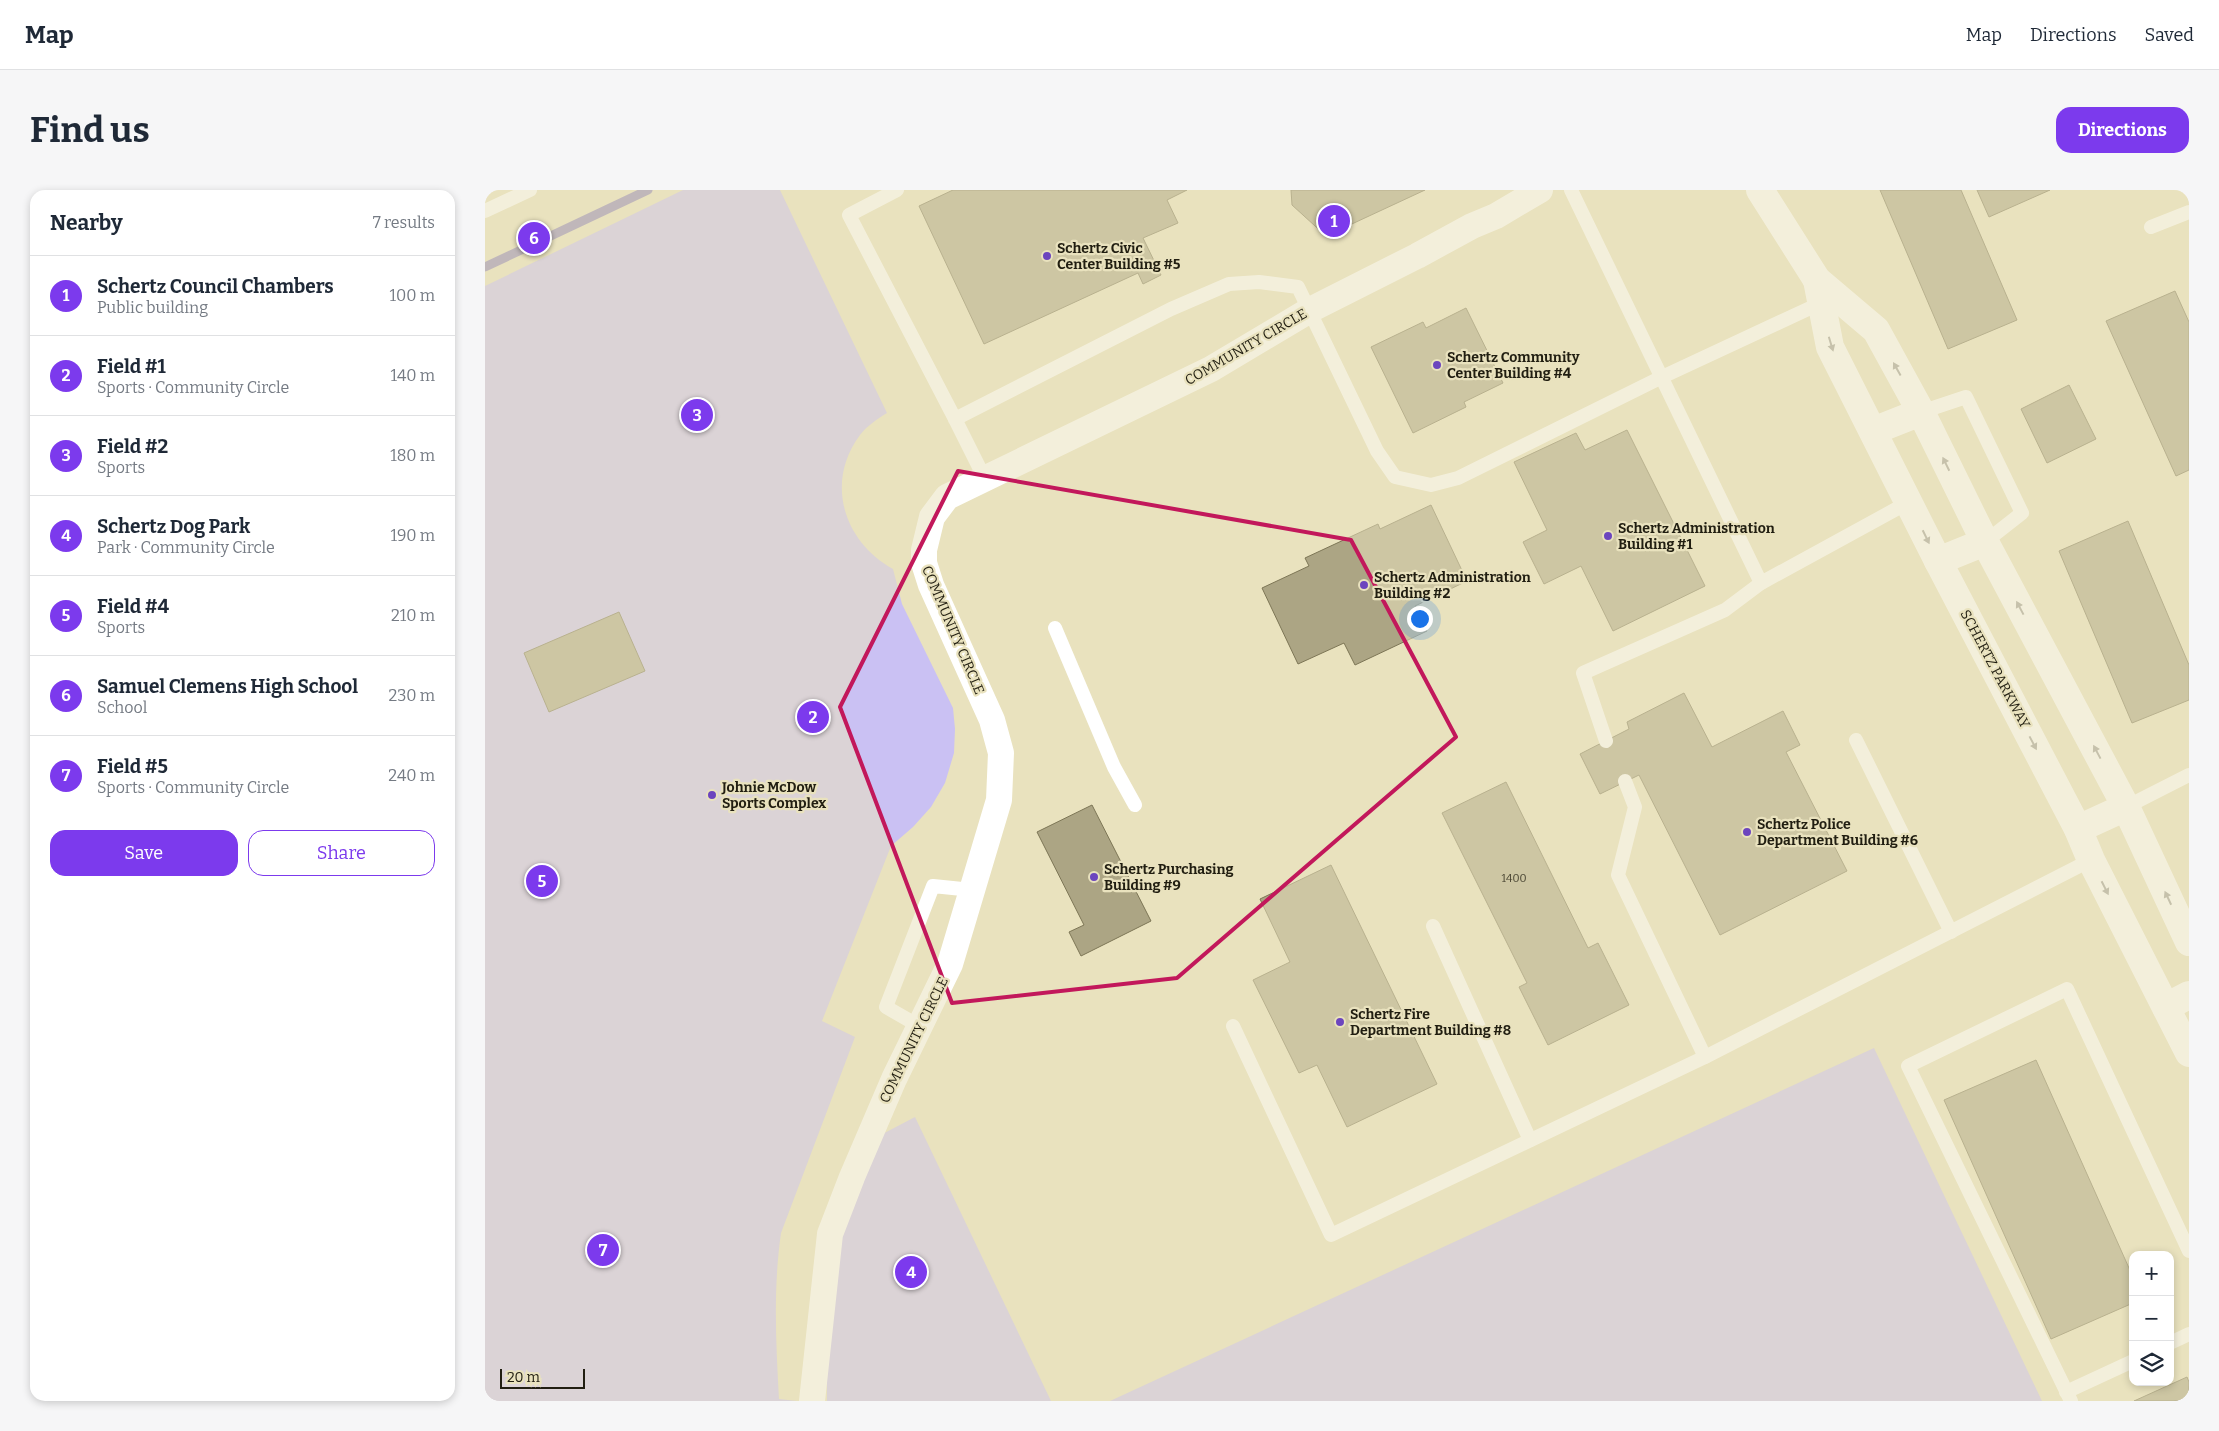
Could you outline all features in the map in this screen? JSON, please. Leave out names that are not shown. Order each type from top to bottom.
[{"type":"main road","name":"SCHERTZ PARKWAY","points":[[1760,190],[1819,291],[1831,348],[1938,561],[2078,829],[2091,860],[2178,1001],[2189,1054]]},
{"type":"main road","name":"SCHERTZ PARKWAY","points":[[1819,291],[1876,330],[1921,412],[1985,542],[2126,807],[2189,942]]},
{"type":"main road","points":[[1873,431],[1921,412]]},
{"type":"main road","points":[[1938,561],[1985,542]]},
{"type":"main road","points":[[2078,829],[2126,807]]},
{"type":"street","name":"COMMUNITY CIRCLE","points":[[812,1401],[830,1234],[879,1114],[950,964],[999,800],[1001,753],[992,720],[931,585],[924,563],[924,550],[932,516],[947,497],[1211,369],[1310,310],[1472,226],[1496,216],[1540,190]]},
{"type":"lane","points":[[485,211],[530,190]]},
{"type":"lane","points":[[897,190],[849,215],[955,418],[985,480]]},
{"type":"lane","points":[[1571,190],[1761,584]]},
{"type":"lane","points":[[2151,227],[2189,212]]},
{"type":"lane","points":[[955,418],[1171,309],[1229,284],[1259,282],[1298,288],[1377,451],[1395,477],[1431,486],[1458,478],[1662,377],[1819,291]]},
{"type":"lane","points":[[1921,412],[1966,397],[2022,513],[1985,542]]},
{"type":"lane","points":[[1606,741],[1583,673],[1725,610],[1761,584],[1909,502]]},
{"type":"lane","points":[[1055,628],[1114,767],[1135,805]]},
{"type":"lane","points":[[1856,740],[1951,932]]},
{"type":"lane","points":[[2126,807],[2189,775]]},
{"type":"lane","points":[[1625,781],[1635,807],[1618,875],[1705,1057]]},
{"type":"lane","points":[[1233,1026],[1331,1235],[1705,1057],[2091,860]]},
{"type":"lane","points":[[919,1026],[886,1008],[933,886],[972,890]]},
{"type":"lane","points":[[1433,926],[1531,1140]]},
{"type":"lane","points":[[2129,1363],[2069,1396],[1908,1066],[2067,990],[2189,1251]]},
{"type":"lane","points":[[2174,1341],[2189,1334]]},
{"type":"highlighted area","points":[[958,471],[1351,540],[1456,737],[1177,978],[952,1003],[840,707]]},
{"type":"shaded area","name":"Johnie McDow Sports Complex","points":[[683,190],[780,190],[887,413],[872,423],[860,435],[849,453],[843,472],[842,491],[845,509],[851,527],[862,543],[876,557],[893,569],[902,604],[953,708],[955,729],[954,753],[945,783],[931,807],[913,827],[891,846],[822,1021],[855,1037],[781,1233],[776,1296],[779,1399],[797,1401],[485,1401],[485,286]]},
{"type":"shaded area","points":[[1874,1048],[2042,1401],[1110,1401]]},
{"type":"shaded area","points":[[915,1117],[1051,1401],[827,1401],[827,1339],[835,1252],[873,1139]]},
{"type":"building","name":"Schertz Civic Center Building #5","points":[[953,190],[1187,190],[1167,200],[1178,223],[1143,238],[1161,275],[1143,284],[1138,273],[984,344],[919,206]]},
{"type":"building","points":[[1291,190],[1425,190],[1326,236],[1292,205]]},
{"type":"building","points":[[1880,190],[1961,190],[2017,320],[1948,349]]},
{"type":"building","points":[[1977,190],[2050,190],[1989,217]]},
{"type":"building","points":[[2175,291],[2189,322],[2189,470],[2176,476],[2106,321]]},
{"type":"building","name":"Schertz Community Center Building #4","points":[[1466,308],[1503,383],[1464,402],[1466,407],[1413,433],[1371,347],[1423,322],[1426,328]]},
{"type":"building","points":[[2069,385],[2096,439],[2047,463],[2021,409]]},
{"type":"building","name":"Schertz Administration Building #1","points":[[1627,430],[1705,586],[1613,631],[1581,566],[1544,584],[1523,542],[1547,530],[1514,462],[1576,433],[1585,450]]},
{"type":"building","name":"Schertz Administration Building #2","points":[[1431,505],[1467,581],[1415,606],[1427,631],[1355,665],[1344,643],[1298,664],[1262,588],[1309,566],[1305,558],[1378,524],[1380,529]]},
{"type":"building","points":[[2128,521],[2189,665],[2189,700],[2132,723],[2059,551]]},
{"type":"building","points":[[619,612],[645,671],[549,712],[524,653]]},
{"type":"building","name":"Schertz Police Department Building #6","points":[[1684,693],[1712,747],[1783,711],[1800,745],[1786,752],[1847,871],[1720,935],[1639,775],[1600,794],[1580,754],[1629,729],[1627,722]]},
{"type":"building","points":[[1506,782],[1588,948],[1598,943],[1629,1005],[1548,1045],[1519,987],[1527,983],[1442,813]]},
{"type":"building","name":"Schertz Purchasing Building #9","points":[[1092,805],[1151,921],[1081,956],[1069,932],[1084,925],[1037,832]]},
{"type":"building","name":"Schertz Fire Department Building #8","points":[[1331,865],[1437,1084],[1347,1127],[1317,1065],[1299,1073],[1253,980],[1290,962],[1260,899]]},
{"type":"building","points":[[2036,1060],[2129,1268],[2129,1305],[2051,1339],[1944,1100]]},
{"type":"building","points":[[2187,1377],[2189,1382],[2189,1401],[2134,1401],[2167,1386],[2174,1386],[2174,1383]]},
{"type":"waterway","points":[[485,267],[648,190]]},
{"type":"place","name":"Schertz Council Chambers","points":[[1334,221]]},
{"type":"place","name":"Samuel Clemens High School","points":[[534,238]]},
{"type":"place","name":"Schertz Civic Center Building #5","points":[[1047,256]]},
{"type":"place","name":"Schertz Community Center Building #4","points":[[1437,365]]},
{"type":"place","name":"Field #2","points":[[697,415]]},
{"type":"place","name":"Schertz Administration Building #1","points":[[1608,536]]},
{"type":"place","name":"Schertz Administration Building #2","points":[[1364,585]]},
{"type":"place","name":"Field #1","points":[[813,717]]},
{"type":"place","name":"Johnie McDow Sports Complex","points":[[712,795]]},
{"type":"place","name":"Schertz Police Department Building #6","points":[[1747,832]]},
{"type":"place","name":"Schertz Purchasing Building #9","points":[[1094,877]]},
{"type":"place","name":"Field #4","points":[[542,881]]},
{"type":"place","name":"Schertz Fire Department Building #8","points":[[1340,1022]]},
{"type":"place","name":"Field #5","points":[[603,1250]]},
{"type":"place","name":"Schertz Dog Park","points":[[911,1272]]}]
